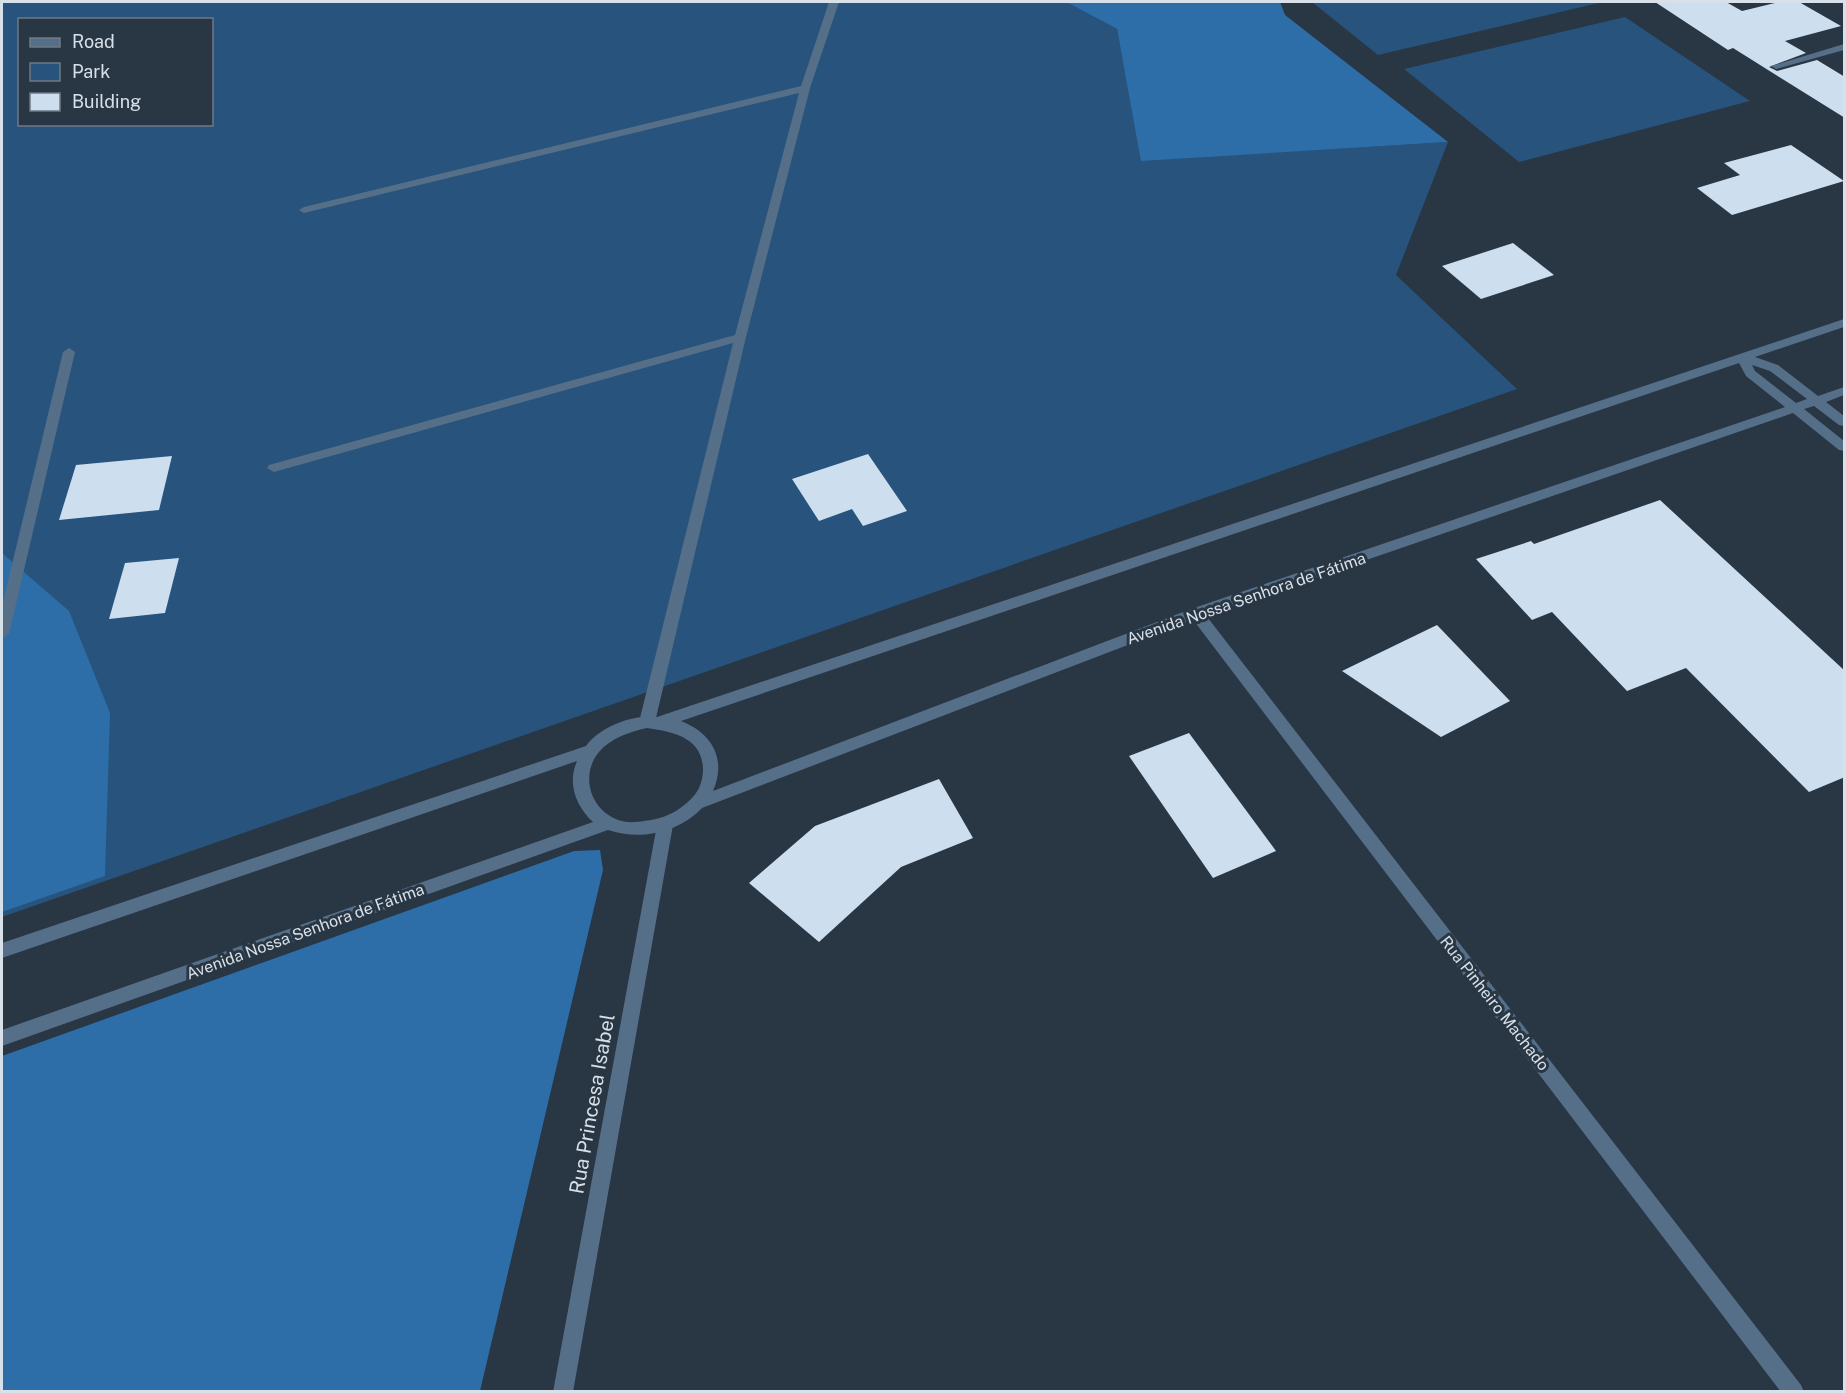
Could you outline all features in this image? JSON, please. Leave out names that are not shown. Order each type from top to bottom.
[{"type":"street","points":[[654,722],[740,337],[805,88],[834,2]]},
{"type":"street","points":[[1776,66],[1845,47]]},
{"type":"street","points":[[304,210],[805,88]]},
{"type":"street","points":[[608,823],[593,813],[583,798],[579,782],[582,766],[592,750],[616,730],[654,722],[1845,322]]},
{"type":"street","points":[[274,468],[740,337]]},
{"type":"street","points":[[2,634],[69,352]]},
{"type":"street","points":[[1743,357],[1774,368],[1845,422]]},
{"type":"street","points":[[1743,357],[1750,373],[1845,447]]},
{"type":"street","name":"Avenida Nossa Senhora de Fátima","points":[[2,1038],[608,823],[626,829],[645,829],[665,825],[683,817],[701,802],[1196,613],[1845,391]]},
{"type":"street","name":"Rua Pinheiro Machado","points":[[1196,613],[1794,1392]]},
{"type":"street","points":[[654,722],[678,726],[704,744],[713,772],[709,787],[701,802]]},
{"type":"street","points":[[2,950],[592,750]]},
{"type":"street","name":"Rua Princesa Isabel","points":[[563,1392],[665,825]]},
{"type":"green space","points":[[2,2],[1066,2],[1117,29],[1142,160],[1448,142],[1396,275],[1517,389],[2,917]]},
{"type":"green space","points":[[1312,2],[1603,2],[1378,55]]},
{"type":"green space","points":[[1625,17],[1750,101],[1519,162],[1404,69]]},
{"type":"shaded area","points":[[1066,2],[1280,2],[1285,15],[1448,142],[1141,161],[1117,29]]},
{"type":"shaded area","points":[[2,553],[69,611],[110,713],[105,876],[2,912]]},
{"type":"shaded area","points":[[600,850],[603,870],[480,1391],[2,1391],[2,1056],[574,851]]},
{"type":"building","points":[[1655,2],[1726,2],[1742,11],[1779,2],[1799,2],[1841,26],[1785,41],[1806,53],[1769,67],[1777,71],[1817,60],[1845,77],[1845,118],[1733,48],[1728,50]]},
{"type":"building","points":[[1791,145],[1844,181],[1732,215],[1697,188],[1740,175],[1724,163]]},
{"type":"building","points":[[1513,243],[1554,275],[1481,299],[1442,266]]},
{"type":"building","points":[[868,454],[907,511],[863,526],[852,509],[819,521],[792,479]]},
{"type":"building","points":[[172,456],[159,510],[59,520],[76,465]]},
{"type":"building","points":[[1660,500],[1845,671],[1845,777],[1809,792],[1686,668],[1627,691],[1552,612],[1532,620],[1476,559],[1531,541],[1534,544]]},
{"type":"building","points":[[179,558],[165,613],[109,619],[125,563]]},
{"type":"building","points":[[1437,625],[1510,701],[1441,737],[1342,671]]},
{"type":"building","points":[[1189,733],[1276,851],[1213,878],[1129,756]]},
{"type":"building","points":[[939,779],[973,838],[901,867],[819,942],[749,883],[815,826]]}]
